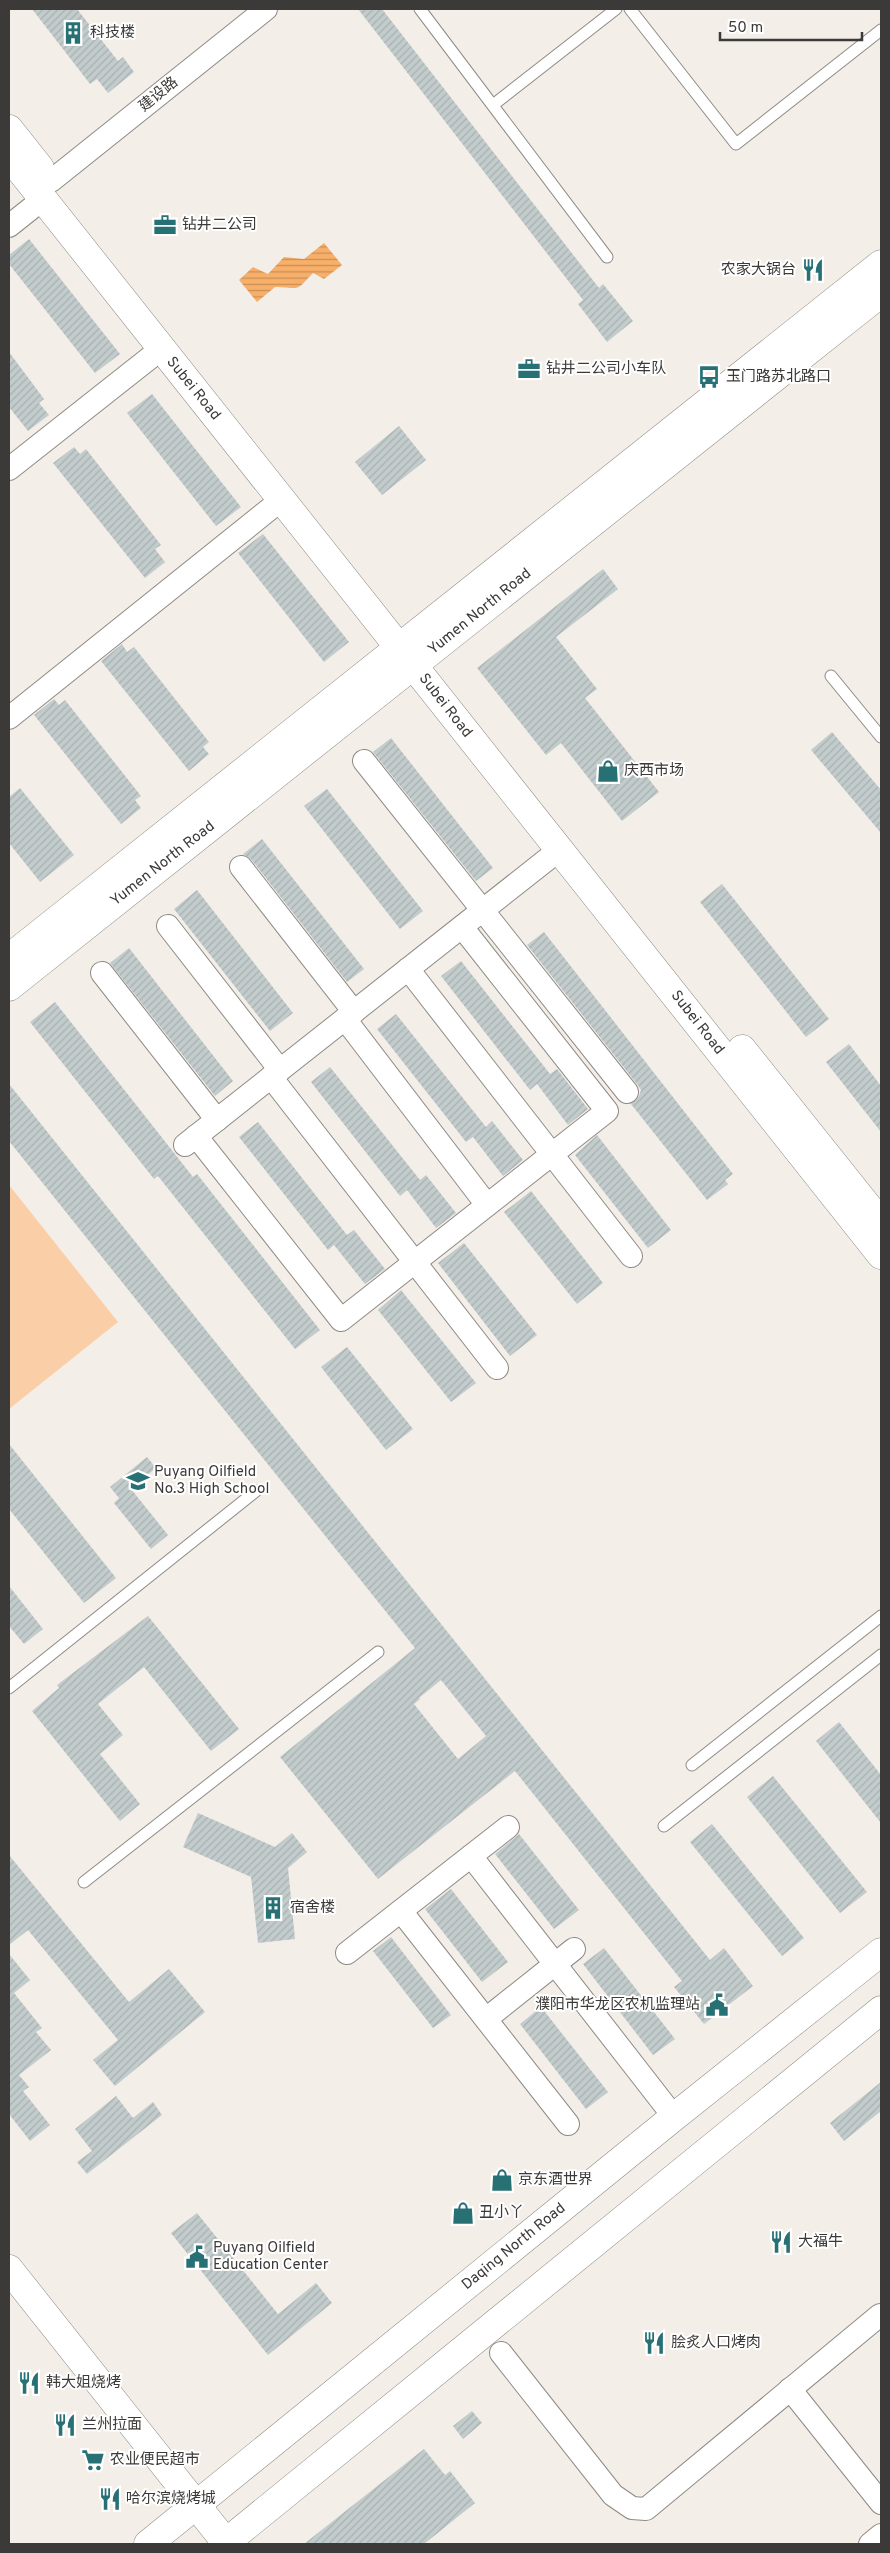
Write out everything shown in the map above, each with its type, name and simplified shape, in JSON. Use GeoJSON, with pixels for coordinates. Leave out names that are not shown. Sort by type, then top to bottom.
{"type":"FeatureCollection","features":[{"type":"Feature","properties":{"kind":"street","name":"建设路"},"geometry":{"type":"LineString","coordinates":[[9,226],[47,190],[266,9]]}},
{"type":"Feature","properties":{"kind":"street","name":"Subei Road"},"geometry":{"type":"LineString","coordinates":[[9,129],[47,190],[161,349],[281,500],[412,651],[559,850],[881,1255]]}},
{"type":"Feature","properties":{"kind":"street","name":"Subei Road"},"geometry":{"type":"LineString","coordinates":[[9,156],[47,190],[412,651],[881,1223]]}},
{"type":"Feature","properties":{"kind":"street","name":"Yumen North Road"},"geometry":{"type":"LineString","coordinates":[[9,987],[881,264]]}},
{"type":"Feature","properties":{"kind":"street","name":"Yumen North Road"},"geometry":{"type":"LineString","coordinates":[[9,958],[881,293]]}},
{"type":"Feature","properties":{"kind":"street"},"geometry":{"type":"LineString","coordinates":[[9,469],[161,349]]}},
{"type":"Feature","properties":{"kind":"street"},"geometry":{"type":"LineString","coordinates":[[9,718],[281,500]]}},
{"type":"Feature","properties":{"kind":"street"},"geometry":{"type":"LineString","coordinates":[[364,761],[627,1092]]}},
{"type":"Feature","properties":{"kind":"street"},"geometry":{"type":"LineString","coordinates":[[462,927],[607,1111],[341,1320],[190,1140],[559,850]]}},
{"type":"Feature","properties":{"kind":"street"},"geometry":{"type":"LineString","coordinates":[[240,868],[487,1205]]}},
{"type":"Feature","properties":{"kind":"street"},"geometry":{"type":"LineString","coordinates":[[168,926],[414,1262],[496,1368]]}},
{"type":"Feature","properties":{"kind":"street"},"geometry":{"type":"LineString","coordinates":[[408,969],[631,1256]]}},
{"type":"Feature","properties":{"kind":"street"},"geometry":{"type":"LineString","coordinates":[[102,973],[217,1120]]}},
{"type":"Feature","properties":{"kind":"street"},"geometry":{"type":"LineString","coordinates":[[347,1953],[508,1827]]}},
{"type":"Feature","properties":{"kind":"street"},"geometry":{"type":"LineString","coordinates":[[471,1856],[674,2116]]}},
{"type":"Feature","properties":{"kind":"street"},"geometry":{"type":"LineString","coordinates":[[401,1911],[568,2124]]}},
{"type":"Feature","properties":{"kind":"street"},"geometry":{"type":"LineString","coordinates":[[486,2019],[574,1949]]}},
{"type":"Feature","properties":{"kind":"street","name":"Daqing North Road"},"geometry":{"type":"LineString","coordinates":[[148,2544],[674,2116],[881,1952]]}},
{"type":"Feature","properties":{"kind":"street"},"geometry":{"type":"LineString","coordinates":[[9,2299],[221,2544],[881,2010]]}},
{"type":"Feature","properties":{"kind":"street"},"geometry":{"type":"LineString","coordinates":[[9,2269],[190,2510]]}},
{"type":"Feature","properties":{"kind":"street"},"geometry":{"type":"LineString","coordinates":[[501,2353],[613,2495],[632,2508],[646,2509],[880,2315]]}},
{"type":"Feature","properties":{"kind":"street"},"geometry":{"type":"LineString","coordinates":[[790,2389],[881,2503]]}},
{"type":"Feature","properties":{"kind":"street"},"geometry":{"type":"LineString","coordinates":[[870,2544],[881,2535]]}},
{"type":"Feature","properties":{"kind":"lane"},"geometry":{"type":"LineString","coordinates":[[420,9],[608,257]]}},
{"type":"Feature","properties":{"kind":"lane"},"geometry":{"type":"LineString","coordinates":[[493,105],[616,9]]}},
{"type":"Feature","properties":{"kind":"lane"},"geometry":{"type":"LineString","coordinates":[[630,9],[736,144],[881,30]]}},
{"type":"Feature","properties":{"kind":"lane"},"geometry":{"type":"LineString","coordinates":[[831,676],[881,737]]}},
{"type":"Feature","properties":{"kind":"lane"},"geometry":{"type":"LineString","coordinates":[[9,1688],[256,1491]]}},
{"type":"Feature","properties":{"kind":"lane"},"geometry":{"type":"LineString","coordinates":[[692,1765],[881,1616]]}},
{"type":"Feature","properties":{"kind":"lane"},"geometry":{"type":"LineString","coordinates":[[84,1882],[378,1652]]}},
{"type":"Feature","properties":{"kind":"lane"},"geometry":{"type":"LineString","coordinates":[[664,1826],[881,1655]]}},
{"type":"Feature","properties":{"kind":"shaded area"},"geometry":{"type":"Polygon","coordinates":[[[324,243],[342,265],[324,279],[313,273],[297,288],[275,287],[257,302],[239,280],[253,267],[268,274],[284,257],[304,259],[324,243]]]}},
{"type":"Feature","properties":{"kind":"shaded area"},"geometry":{"type":"Polygon","coordinates":[[[9,1185],[118,1322],[9,1409],[9,1185]]]}},
{"type":"Feature","properties":{"kind":"building","name":"科技楼"},"geometry":{"type":"Polygon","coordinates":[[[32,9],[77,9],[118,61],[123,57],[134,72],[108,93],[97,79],[90,84],[32,9]]]}},
{"type":"Feature","properties":{"kind":"building"},"geometry":{"type":"Polygon","coordinates":[[[358,9],[382,9],[599,288],[603,284],[633,321],[607,342],[578,304],[583,300],[358,9]]]}},
{"type":"Feature","properties":{"kind":"building"},"geometry":{"type":"Polygon","coordinates":[[[29,239],[120,354],[95,373],[9,264],[9,255],[29,239]]]}},
{"type":"Feature","properties":{"kind":"building"},"geometry":{"type":"Polygon","coordinates":[[[9,352],[44,399],[39,403],[49,415],[28,431],[9,407],[9,352]]]}},
{"type":"Feature","properties":{"kind":"building"},"geometry":{"type":"Polygon","coordinates":[[[152,394],[241,507],[216,526],[127,413],[152,394]]]}},
{"type":"Feature","properties":{"kind":"building"},"geometry":{"type":"Polygon","coordinates":[[[399,426],[426,460],[382,495],[355,462],[399,426]]]}},
{"type":"Feature","properties":{"kind":"building"},"geometry":{"type":"Polygon","coordinates":[[[74,447],[80,454],[86,449],[161,545],[155,549],[165,562],[145,578],[53,463],[74,447]]]}},
{"type":"Feature","properties":{"kind":"building"},"geometry":{"type":"Polygon","coordinates":[[[263,534],[349,642],[324,662],[238,553],[263,534]]]}},
{"type":"Feature","properties":{"kind":"building"},"geometry":{"type":"Polygon","coordinates":[[[603,569],[618,589],[556,637],[597,689],[585,698],[659,792],[622,821],[561,743],[546,755],[477,668],[603,569]]]}},
{"type":"Feature","properties":{"kind":"building"},"geometry":{"type":"Polygon","coordinates":[[[122,644],[127,652],[134,647],[209,742],[203,747],[209,754],[189,771],[101,661],[122,644]]]}},
{"type":"Feature","properties":{"kind":"building"},"geometry":{"type":"Polygon","coordinates":[[[54,699],[59,705],[65,700],[141,796],[135,800],[141,808],[121,824],[34,715],[54,699]]]}},
{"type":"Feature","properties":{"kind":"building"},"geometry":{"type":"Polygon","coordinates":[[[832,732],[881,790],[881,833],[811,750],[832,732]]]}},
{"type":"Feature","properties":{"kind":"building"},"geometry":{"type":"Polygon","coordinates":[[[391,738],[493,868],[476,881],[373,752],[391,738]]]}},
{"type":"Feature","properties":{"kind":"building"},"geometry":{"type":"Polygon","coordinates":[[[20,788],[74,855],[40,882],[9,843],[9,797],[20,788]]]}},
{"type":"Feature","properties":{"kind":"building"},"geometry":{"type":"Polygon","coordinates":[[[327,789],[423,911],[400,929],[304,806],[327,789]]]}},
{"type":"Feature","properties":{"kind":"building"},"geometry":{"type":"Polygon","coordinates":[[[262,839],[364,969],[347,982],[251,859],[243,854],[262,839]]]}},
{"type":"Feature","properties":{"kind":"building"},"geometry":{"type":"Polygon","coordinates":[[[722,884],[829,1019],[806,1037],[700,902],[722,884]]]}},
{"type":"Feature","properties":{"kind":"building"},"geometry":{"type":"Polygon","coordinates":[[[197,890],[293,1013],[270,1031],[174,909],[197,890]]]}},
{"type":"Feature","properties":{"kind":"building"},"geometry":{"type":"Polygon","coordinates":[[[544,932],[733,1174],[725,1180],[728,1184],[707,1200],[631,1104],[639,1096],[641,1090],[637,1084],[527,945],[544,932]]]}},
{"type":"Feature","properties":{"kind":"building"},"geometry":{"type":"Polygon","coordinates":[[[129,948],[233,1081],[215,1096],[110,963],[129,948]]]}},
{"type":"Feature","properties":{"kind":"building"},"geometry":{"type":"Polygon","coordinates":[[[461,961],[550,1074],[557,1069],[588,1109],[568,1125],[537,1084],[530,1090],[441,976],[461,961]]]}},
{"type":"Feature","properties":{"kind":"building"},"geometry":{"type":"Polygon","coordinates":[[[55,1002],[193,1177],[197,1174],[320,1330],[295,1349],[158,1176],[154,1179],[30,1022],[55,1002]]]}},
{"type":"Feature","properties":{"kind":"building"},"geometry":{"type":"Polygon","coordinates":[[[396,1014],[486,1127],[492,1121],[523,1160],[503,1176],[473,1137],[466,1142],[377,1029],[396,1014]]]}},
{"type":"Feature","properties":{"kind":"building"},"geometry":{"type":"Polygon","coordinates":[[[849,1044],[881,1086],[881,1132],[826,1062],[849,1044]]]}},
{"type":"Feature","properties":{"kind":"building"},"geometry":{"type":"Polygon","coordinates":[[[330,1067],[420,1180],[426,1175],[456,1213],[436,1228],[407,1190],[400,1196],[311,1082],[330,1067]]]}},
{"type":"Feature","properties":{"kind":"building"},"geometry":{"type":"Polygon","coordinates":[[[9,1084],[710,1960],[724,1948],[753,1986],[704,2024],[674,1987],[682,1981],[515,1771],[378,1879],[280,1757],[415,1648],[9,1141],[9,1084]],[[441,1680],[414,1704],[458,1759],[486,1736],[441,1680]]]}},
{"type":"Feature","properties":{"kind":"building"},"geometry":{"type":"Polygon","coordinates":[[[258,1122],[347,1235],[354,1230],[385,1269],[365,1284],[334,1245],[328,1250],[239,1137],[258,1122]]]}},
{"type":"Feature","properties":{"kind":"building"},"geometry":{"type":"Polygon","coordinates":[[[597,1135],[671,1230],[648,1248],[575,1155],[597,1135]]]}},
{"type":"Feature","properties":{"kind":"building"},"geometry":{"type":"Polygon","coordinates":[[[531,1191],[603,1283],[577,1304],[504,1212],[531,1191]]]}},
{"type":"Feature","properties":{"kind":"building"},"geometry":{"type":"Polygon","coordinates":[[[464,1243],[537,1335],[510,1356],[438,1263],[464,1243]]]}},
{"type":"Feature","properties":{"kind":"building"},"geometry":{"type":"Polygon","coordinates":[[[401,1290],[476,1383],[451,1402],[378,1310],[401,1290]]]}},
{"type":"Feature","properties":{"kind":"building"},"geometry":{"type":"Polygon","coordinates":[[[347,1347],[413,1429],[386,1450],[321,1367],[347,1347]]]}},
{"type":"Feature","properties":{"kind":"building"},"geometry":{"type":"Polygon","coordinates":[[[9,1444],[116,1578],[84,1603],[9,1509],[9,1444]]]}},
{"type":"Feature","properties":{"kind":"building"},"geometry":{"type":"Polygon","coordinates":[[[147,1457],[156,1468],[131,1489],[168,1535],[151,1549],[114,1503],[119,1498],[110,1487],[147,1457]]]}},
{"type":"Feature","properties":{"kind":"building"},"geometry":{"type":"Polygon","coordinates":[[[9,1586],[43,1629],[24,1644],[9,1626],[9,1586]]]}},
{"type":"Feature","properties":{"kind":"building"},"geometry":{"type":"Polygon","coordinates":[[[148,1616],[239,1729],[211,1751],[144,1667],[98,1704],[123,1735],[100,1754],[140,1804],[120,1821],[32,1711],[59,1688],[57,1685],[148,1616]]]}},
{"type":"Feature","properties":{"kind":"building"},"geometry":{"type":"Polygon","coordinates":[[[839,1722],[881,1775],[881,1823],[816,1741],[839,1722]]]}},
{"type":"Feature","properties":{"kind":"building"},"geometry":{"type":"Polygon","coordinates":[[[773,1776],[867,1892],[840,1913],[747,1797],[773,1776]]]}},
{"type":"Feature","properties":{"kind":"building","name":"宿舍楼"},"geometry":{"type":"Polygon","coordinates":[[[198,1813],[275,1847],[292,1833],[307,1852],[288,1868],[295,1939],[258,1943],[251,1877],[183,1847],[198,1813]]]}},
{"type":"Feature","properties":{"kind":"building"},"geometry":{"type":"Polygon","coordinates":[[[712,1824],[804,1938],[782,1956],[690,1842],[712,1824]]]}},
{"type":"Feature","properties":{"kind":"building"},"geometry":{"type":"Polygon","coordinates":[[[519,1834],[579,1910],[554,1929],[495,1854],[519,1834]]]}},
{"type":"Feature","properties":{"kind":"building"},"geometry":{"type":"Polygon","coordinates":[[[9,1855],[129,2002],[169,1969],[205,2012],[115,2086],[93,2060],[118,2040],[28,1930],[9,1945],[9,1855]]]}},
{"type":"Feature","properties":{"kind":"building"},"geometry":{"type":"Polygon","coordinates":[[[451,1889],[508,1962],[482,1982],[425,1909],[451,1889]]]}},
{"type":"Feature","properties":{"kind":"building"},"geometry":{"type":"Polygon","coordinates":[[[391,1937],[451,2015],[433,2028],[373,1951],[391,1937]]]}},
{"type":"Feature","properties":{"kind":"building"},"geometry":{"type":"Polygon","coordinates":[[[604,1948],[675,2039],[653,2055],[583,1964],[604,1948]]]}},
{"type":"Feature","properties":{"kind":"building"},"geometry":{"type":"Polygon","coordinates":[[[9,1954],[30,1980],[14,1993],[42,2028],[36,2032],[51,2050],[19,2075],[29,2087],[23,2091],[50,2125],[30,2141],[9,2114],[9,1954]]]}},
{"type":"Feature","properties":{"kind":"building"},"geometry":{"type":"Polygon","coordinates":[[[541,2007],[608,2092],[586,2109],[520,2024],[541,2007]]]}},
{"type":"Feature","properties":{"kind":"building"},"geometry":{"type":"Polygon","coordinates":[[[881,2082],[881,2111],[844,2141],[830,2123],[881,2082]]]}},
{"type":"Feature","properties":{"kind":"building"},"geometry":{"type":"Polygon","coordinates":[[[116,2096],[133,2118],[153,2102],[162,2115],[87,2174],[77,2162],[92,2151],[75,2129],[116,2096]]]}},
{"type":"Feature","properties":{"kind":"building"},"geometry":{"type":"Polygon","coordinates":[[[197,2213],[278,2314],[316,2283],[332,2303],[268,2355],[171,2233],[197,2213]]]}},
{"type":"Feature","properties":{"kind":"building"},"geometry":{"type":"Polygon","coordinates":[[[472,2411],[482,2423],[463,2439],[453,2426],[472,2411]]]}},
{"type":"Feature","properties":{"kind":"building"},"geometry":{"type":"Polygon","coordinates":[[[424,2449],[445,2475],[450,2471],[475,2503],[424,2544],[304,2544],[424,2449]]]}},
{"type":"Feature","properties":{"kind":"place","name":"科技楼"},"geometry":{"type":"Point","coordinates":[73,33]}},
{"type":"Feature","properties":{"kind":"place","name":"钻井二公司"},"geometry":{"type":"Point","coordinates":[165,225]}},
{"type":"Feature","properties":{"kind":"place","name":"农家大锅台"},"geometry":{"type":"Point","coordinates":[813,270]}},
{"type":"Feature","properties":{"kind":"place","name":"钻井二公司小车队"},"geometry":{"type":"Point","coordinates":[529,369]}},
{"type":"Feature","properties":{"kind":"place","name":"玉门路苏北路口"},"geometry":{"type":"Point","coordinates":[709,377]}},
{"type":"Feature","properties":{"kind":"place","name":"庆西市场"},"geometry":{"type":"Point","coordinates":[608,771]}},
{"type":"Feature","properties":{"kind":"place","name":"Puyang Oilfield No.3 High School"},"geometry":{"type":"Point","coordinates":[138,1481]}},
{"type":"Feature","properties":{"kind":"place","name":"宿舍楼"},"geometry":{"type":"Point","coordinates":[273,1908]}},
{"type":"Feature","properties":{"kind":"place","name":"濮阳市华龙区农机监理站"},"geometry":{"type":"Point","coordinates":[717,2005]}},
{"type":"Feature","properties":{"kind":"place","name":"京东酒世界"},"geometry":{"type":"Point","coordinates":[502,2180]}},
{"type":"Feature","properties":{"kind":"place","name":"丑小丫"},"geometry":{"type":"Point","coordinates":[463,2213]}},
{"type":"Feature","properties":{"kind":"place","name":"大福牛"},"geometry":{"type":"Point","coordinates":[781,2242]}},
{"type":"Feature","properties":{"kind":"place","name":"Puyang Oilfield Education Center"},"geometry":{"type":"Point","coordinates":[197,2257]}},
{"type":"Feature","properties":{"kind":"place","name":"脍炙人口烤肉"},"geometry":{"type":"Point","coordinates":[654,2343]}},
{"type":"Feature","properties":{"kind":"place","name":"韩大姐烧烤"},"geometry":{"type":"Point","coordinates":[29,2383]}},
{"type":"Feature","properties":{"kind":"place","name":"兰州拉面"},"geometry":{"type":"Point","coordinates":[65,2425]}},
{"type":"Feature","properties":{"kind":"place","name":"农业便民超市"},"geometry":{"type":"Point","coordinates":[93,2460]}},
{"type":"Feature","properties":{"kind":"place","name":"哈尔滨烧烤城"},"geometry":{"type":"Point","coordinates":[110,2499]}}]}
